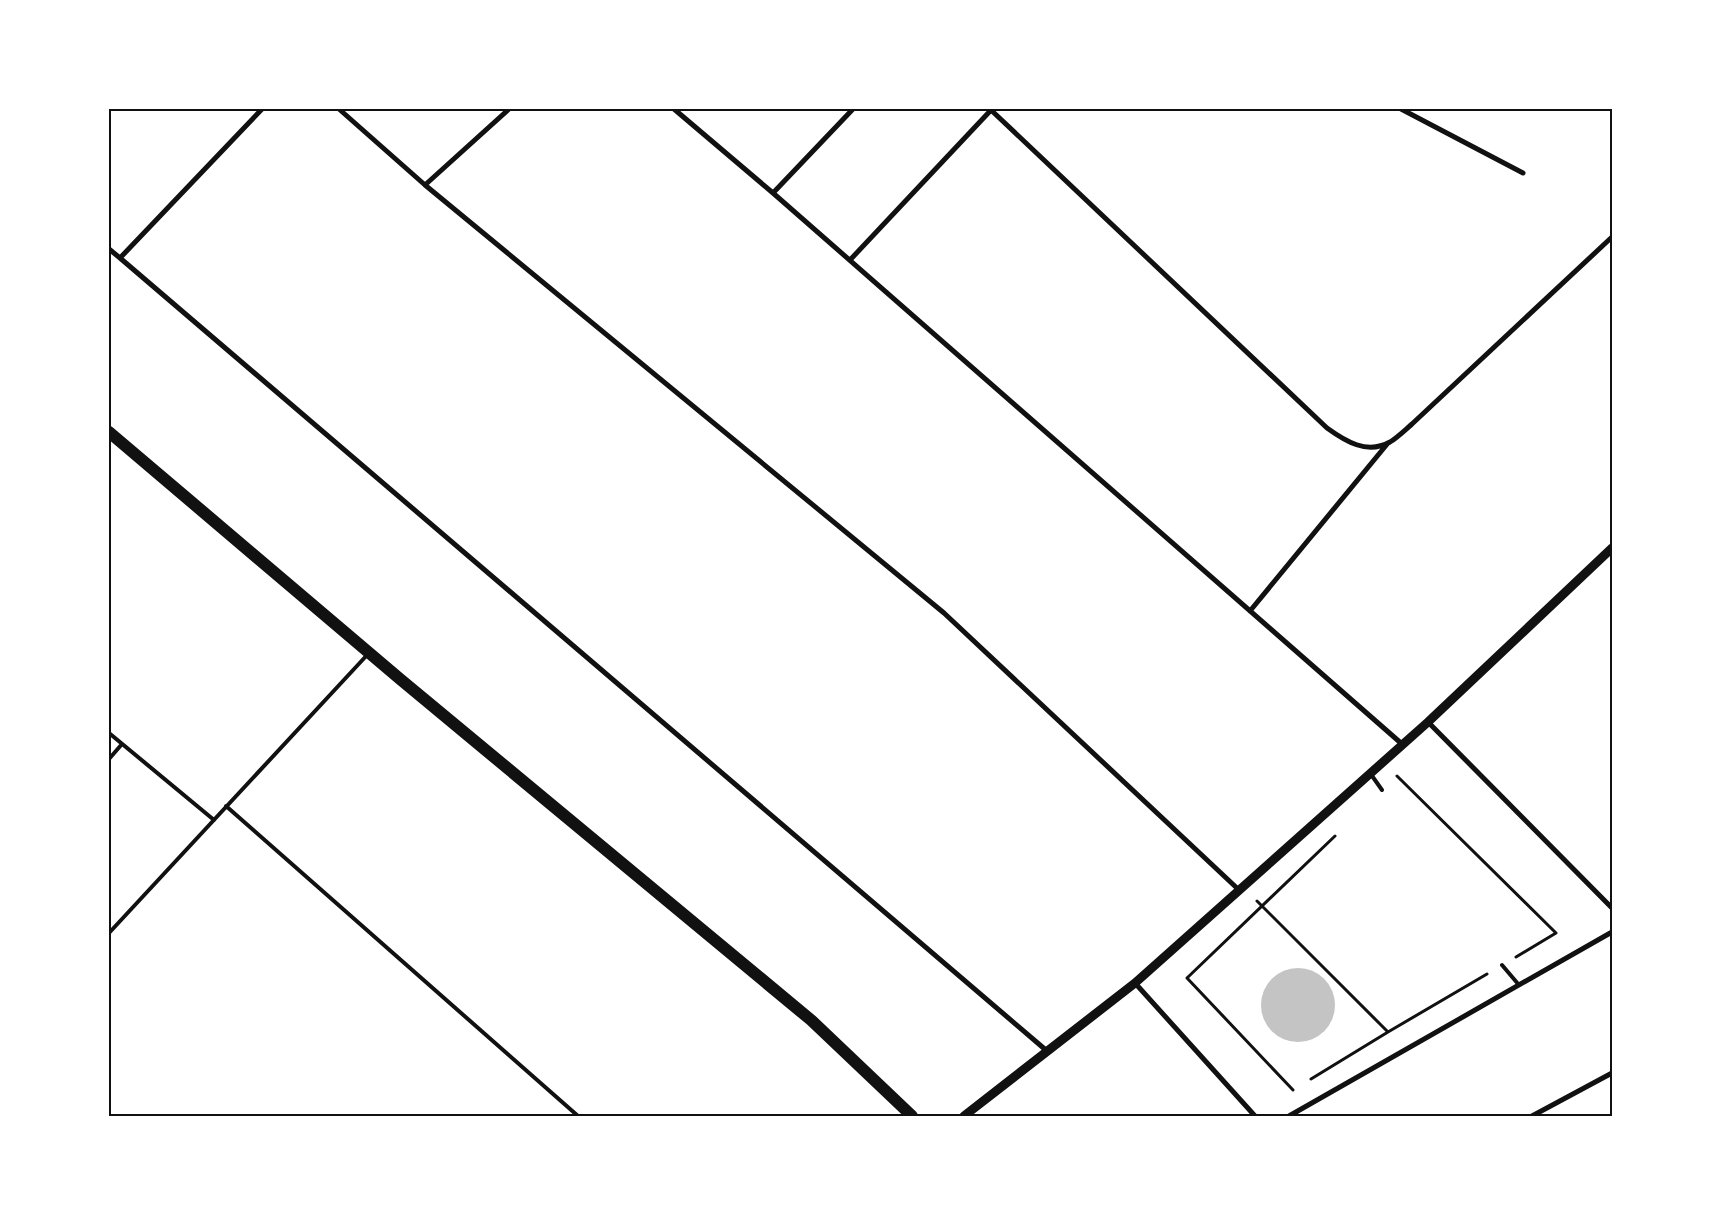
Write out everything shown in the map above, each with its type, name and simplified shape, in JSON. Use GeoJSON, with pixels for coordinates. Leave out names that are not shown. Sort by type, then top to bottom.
{"type":"FeatureCollection","features":[{"type":"Feature","properties":{"kind":"main road"},"geometry":{"type":"LineString","coordinates":[[109,432],[369,653],[811,1020],[912,1116]]}},
{"type":"Feature","properties":{"kind":"street"},"geometry":{"type":"LineString","coordinates":[[120,258],[262,109]]}},
{"type":"Feature","properties":{"kind":"street"},"geometry":{"type":"LineString","coordinates":[[338,109],[425,185],[944,613],[1240,890]]}},
{"type":"Feature","properties":{"kind":"street"},"geometry":{"type":"LineString","coordinates":[[425,185],[509,109]]}},
{"type":"Feature","properties":{"kind":"street"},"geometry":{"type":"LineString","coordinates":[[674,109],[774,193],[1402,744]]}},
{"type":"Feature","properties":{"kind":"street"},"geometry":{"type":"LineString","coordinates":[[774,193],[853,109]]}},
{"type":"Feature","properties":{"kind":"street"},"geometry":{"type":"LineString","coordinates":[[1401,109],[1523,173]]}},
{"type":"Feature","properties":{"kind":"street"},"geometry":{"type":"LineString","coordinates":[[850,260],[992,110],[1327,428],[1349,442],[1362,447],[1376,447],[1389,442]]}},
{"type":"Feature","properties":{"kind":"street"},"geometry":{"type":"LineString","coordinates":[[1250,611],[1389,442],[1412,424],[1612,237]]}},
{"type":"Feature","properties":{"kind":"street"},"geometry":{"type":"LineString","coordinates":[[109,248],[1047,1051]]}},
{"type":"Feature","properties":{"kind":"street"},"geometry":{"type":"LineString","coordinates":[[964,1116],[1135,983],[1428,722],[1612,548]]}},
{"type":"Feature","properties":{"kind":"street"},"geometry":{"type":"LineString","coordinates":[[1428,722],[1612,908]]}},
{"type":"Feature","properties":{"kind":"street"},"geometry":{"type":"LineString","coordinates":[[1288,1116],[1612,932]]}},
{"type":"Feature","properties":{"kind":"street"},"geometry":{"type":"LineString","coordinates":[[1135,983],[1255,1116]]}},
{"type":"Feature","properties":{"kind":"street"},"geometry":{"type":"LineString","coordinates":[[1532,1116],[1612,1073]]}},
{"type":"Feature","properties":{"kind":"lane"},"geometry":{"type":"LineString","coordinates":[[109,933],[369,653]]}},
{"type":"Feature","properties":{"kind":"lane"},"geometry":{"type":"LineString","coordinates":[[109,733],[214,820]]}},
{"type":"Feature","properties":{"kind":"lane"},"geometry":{"type":"LineString","coordinates":[[109,759],[122,744]]}},
{"type":"Feature","properties":{"kind":"lane"},"geometry":{"type":"LineString","coordinates":[[1370,773],[1382,790]]}},
{"type":"Feature","properties":{"kind":"lane"},"geometry":{"type":"LineString","coordinates":[[226,806],[578,1116]]}},
{"type":"Feature","properties":{"kind":"lane"},"geometry":{"type":"LineString","coordinates":[[1502,965],[1519,985]]}},
{"type":"Feature","properties":{"kind":"path"},"geometry":{"type":"LineString","coordinates":[[1308,1081],[1556,933],[1398,775],[1382,790]]}},
{"type":"Feature","properties":{"kind":"path"},"geometry":{"type":"LineString","coordinates":[[1300,1086],[1292,1091],[1186,978],[1340,831]]}},
{"type":"Feature","properties":{"kind":"path"},"geometry":{"type":"LineString","coordinates":[[1240,890],[1262,905],[1388,1032]]}},
{"type":"Feature","properties":{"kind":"building"},"geometry":{"type":"Polygon","coordinates":[[[1298,968],[1319,974],[1329,984],[1335,1005],[1329,1026],[1319,1036],[1298,1042],[1277,1036],[1267,1026],[1261,1005],[1267,984],[1277,974],[1298,968]]]}}]}
